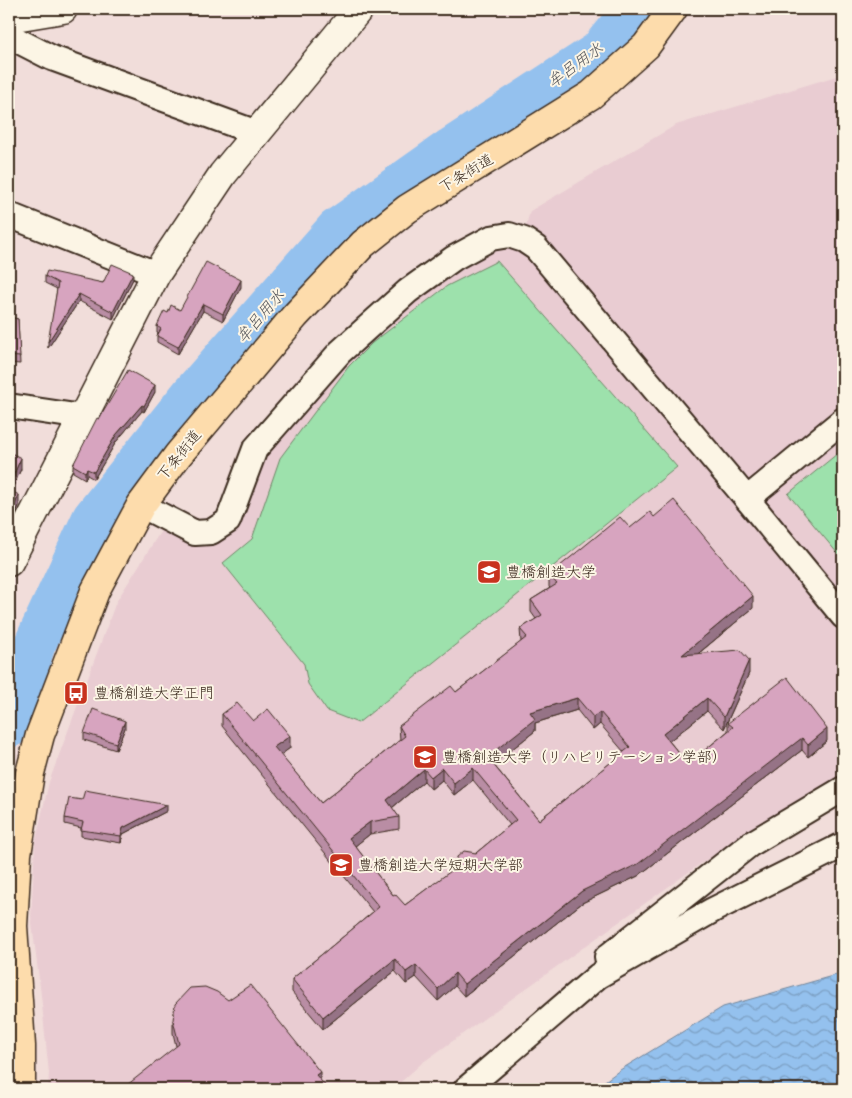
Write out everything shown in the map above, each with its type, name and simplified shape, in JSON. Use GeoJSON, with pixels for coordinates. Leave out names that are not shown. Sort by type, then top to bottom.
{"type":"FeatureCollection","features":[{"type":"Feature","properties":{"kind":"main road","name":"下条街道"},"geometry":{"type":"LineString","coordinates":[[21,1089],[21,1046],[13,926],[17,854],[30,773],[40,735],[95,591],[112,556],[141,505],[178,455],[289,324],[363,244],[407,209],[592,95],[646,46],[673,9]]}},
{"type":"Feature","properties":{"kind":"street"},"geometry":{"type":"LineString","coordinates":[[9,18],[63,9]]}},
{"type":"Feature","properties":{"kind":"street"},"geometry":{"type":"LineString","coordinates":[[9,562],[156,274],[223,174],[359,9]]}},
{"type":"Feature","properties":{"kind":"street"},"geometry":{"type":"LineString","coordinates":[[9,36],[52,58],[257,133]]}},
{"type":"Feature","properties":{"kind":"street"},"geometry":{"type":"LineString","coordinates":[[9,215],[156,274]]}},
{"type":"Feature","properties":{"kind":"street"},"geometry":{"type":"LineString","coordinates":[[141,505],[195,533],[211,532],[228,521],[255,449],[340,352],[408,291],[454,258],[491,238],[509,235],[524,240],[536,248],[747,498],[843,616]]}},
{"type":"Feature","properties":{"kind":"street"},"geometry":{"type":"LineString","coordinates":[[9,406],[82,417]]}},
{"type":"Feature","properties":{"kind":"street"},"geometry":{"type":"LineString","coordinates":[[747,498],[843,420]]}},
{"type":"Feature","properties":{"kind":"street"},"geometry":{"type":"LineString","coordinates":[[598,976],[604,959],[749,844],[843,789]]}},
{"type":"Feature","properties":{"kind":"street"},"geometry":{"type":"LineString","coordinates":[[466,1089],[598,976],[713,910],[843,845]]}},
{"type":"Feature","properties":{"kind":"shaded area","name":"豊橋創造大学"},"geometry":{"type":"Polygon","coordinates":[[[843,74],[843,776],[700,864],[422,1063],[393,1089],[48,1089],[49,1073],[31,916],[35,844],[49,782],[116,602],[164,526],[208,542],[264,450],[327,378],[377,332],[442,279],[481,257],[514,243],[525,230],[530,211],[676,125],[843,74]]]}},
{"type":"Feature","properties":{"kind":"green space"},"geometry":{"type":"Polygon","coordinates":[[[497,261],[677,467],[358,723],[327,711],[308,684],[304,664],[223,563],[252,539],[280,458],[349,366],[372,343],[447,286],[497,261]]]}},
{"type":"Feature","properties":{"kind":"green space"},"geometry":{"type":"Polygon","coordinates":[[[843,449],[843,560],[788,494],[843,449]]]}},
{"type":"Feature","properties":{"kind":"water"},"geometry":{"type":"Polygon","coordinates":[[[843,973],[843,1089],[594,1089],[620,1070],[723,1007],[843,973]]]}},
{"type":"Feature","properties":{"kind":"building"},"geometry":{"type":"Polygon","coordinates":[[[206,262],[241,280],[223,314],[203,304],[178,347],[157,336],[161,329],[157,326],[164,311],[168,313],[171,305],[180,310],[206,262]]]}},
{"type":"Feature","properties":{"kind":"building"},"geometry":{"type":"Polygon","coordinates":[[[112,264],[133,273],[113,312],[79,294],[48,342],[58,283],[45,276],[47,271],[103,283],[112,264]]]}},
{"type":"Feature","properties":{"kind":"building"},"geometry":{"type":"Polygon","coordinates":[[[9,317],[18,319],[20,357],[9,356],[9,317]]]}},
{"type":"Feature","properties":{"kind":"building"},"geometry":{"type":"Polygon","coordinates":[[[128,370],[155,385],[144,406],[142,405],[116,435],[94,472],[87,469],[85,472],[73,465],[97,418],[99,419],[128,370]]]}},
{"type":"Feature","properties":{"kind":"building"},"geometry":{"type":"Polygon","coordinates":[[[9,452],[21,458],[9,485],[9,452]]]}},
{"type":"Feature","properties":{"kind":"building"},"geometry":{"type":"Polygon","coordinates":[[[9,490],[19,495],[10,515],[9,514],[9,490]]]}},
{"type":"Feature","properties":{"kind":"building"},"geometry":{"type":"Polygon","coordinates":[[[674,500],[753,596],[682,655],[740,650],[749,660],[724,717],[707,698],[663,734],[688,764],[733,727],[728,723],[787,677],[827,729],[808,745],[802,738],[638,864],[582,891],[464,984],[455,973],[438,989],[416,965],[406,972],[395,959],[323,1017],[292,979],[379,907],[222,714],[237,703],[253,721],[268,709],[290,736],[274,747],[321,803],[405,736],[399,726],[451,686],[456,692],[527,637],[520,629],[542,615],[531,600],[557,584],[549,575],[620,517],[630,528],[650,512],[654,517],[674,500]],[[577,698],[530,712],[535,719],[487,757],[539,820],[630,747],[600,712],[593,717],[577,698]],[[442,768],[431,777],[424,769],[387,800],[399,817],[370,822],[349,838],[393,895],[395,894],[405,905],[459,865],[457,857],[464,851],[476,853],[516,820],[473,768],[454,783],[442,768]]]}},
{"type":"Feature","properties":{"kind":"building"},"geometry":{"type":"Polygon","coordinates":[[[93,709],[125,721],[116,743],[84,733],[93,709]]]}},
{"type":"Feature","properties":{"kind":"building"},"geometry":{"type":"Polygon","coordinates":[[[85,790],[167,805],[123,828],[121,836],[81,830],[83,822],[65,818],[69,798],[82,800],[85,790]]]}},
{"type":"Feature","properties":{"kind":"building"},"geometry":{"type":"Polygon","coordinates":[[[250,985],[320,1072],[316,1075],[328,1089],[122,1089],[179,1044],[173,1020],[175,1004],[190,988],[205,987],[217,992],[228,1000],[250,985]]]}},
{"type":"Feature","properties":{"kind":"waterway","name":"牟呂用水"},"geometry":{"type":"LineString","coordinates":[[9,727],[34,646],[93,518],[192,394],[336,230],[452,148],[599,52],[634,9]]}},
{"type":"Feature","properties":{"kind":"place","name":"豊橋創造大学"},"geometry":{"type":"Point","coordinates":[489,572]}},
{"type":"Feature","properties":{"kind":"place","name":"豊橋創造大学正門"},"geometry":{"type":"Point","coordinates":[76,693]}},
{"type":"Feature","properties":{"kind":"place","name":"豊橋創造大学（リハビリテーション学部）"},"geometry":{"type":"Point","coordinates":[425,757]}},
{"type":"Feature","properties":{"kind":"place","name":"豊橋創造大学短期大学部"},"geometry":{"type":"Point","coordinates":[341,865]}}]}
